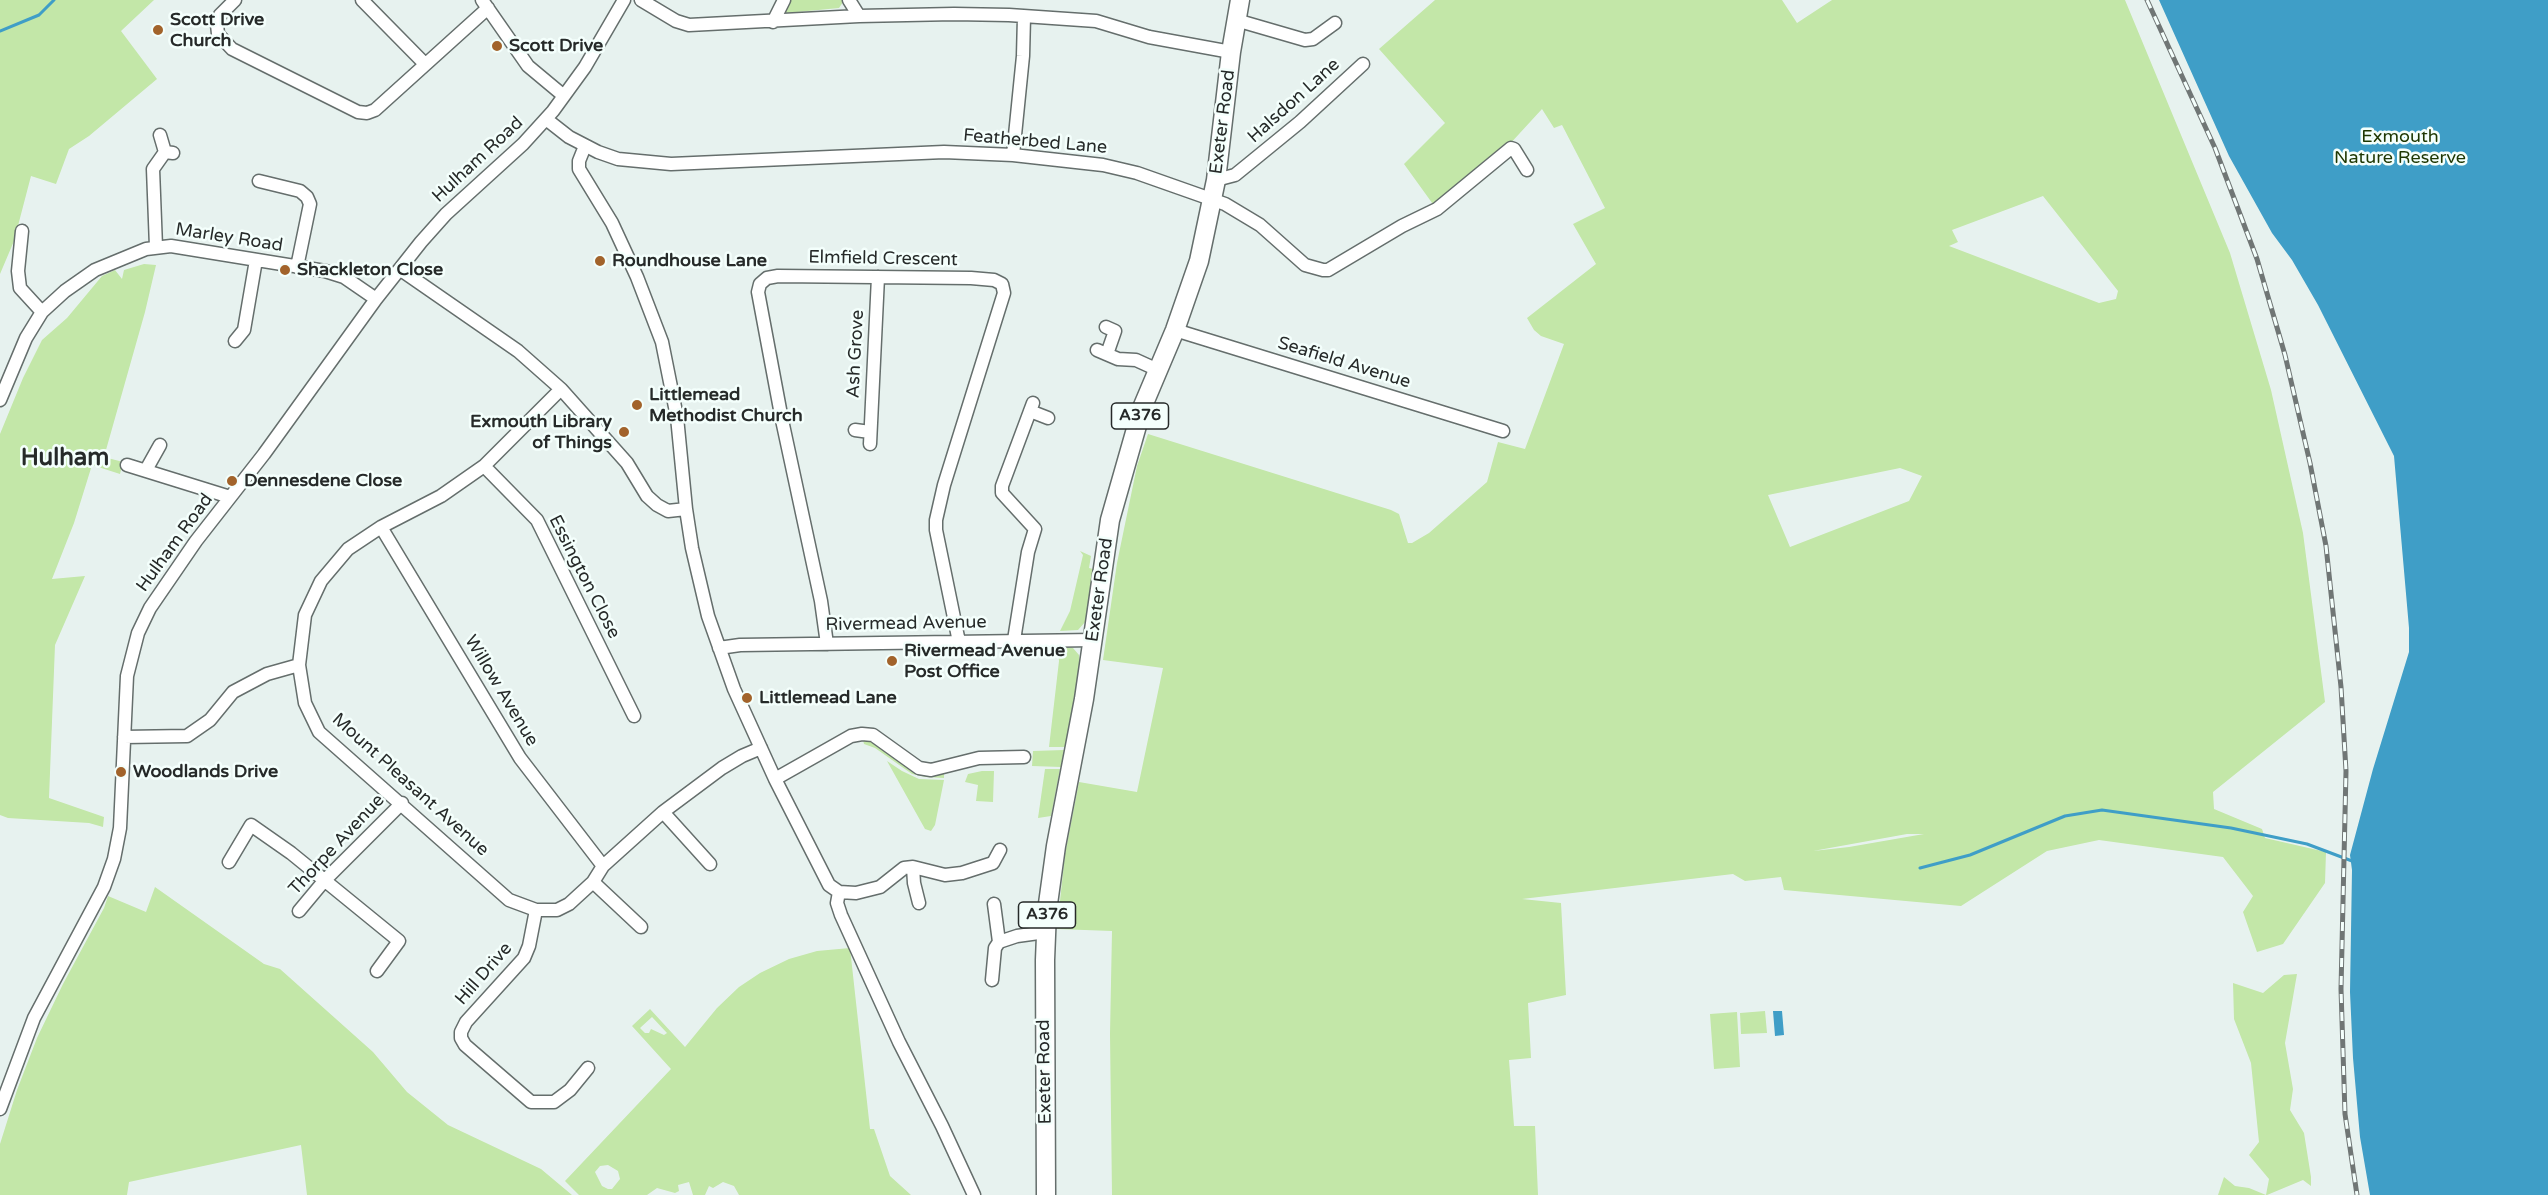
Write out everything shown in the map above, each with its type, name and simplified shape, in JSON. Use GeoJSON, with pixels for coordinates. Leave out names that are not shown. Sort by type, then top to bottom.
{"type":"FeatureCollection","features":[{"type":"Feature","properties":{"kind":"highway","name":"Exeter Road"},"geometry":{"type":"LineString","coordinates":[[1046,1195],[1044,1012],[1046,932],[1056,846],[1094,640],[1110,520],[1142,408],[1175,330],[1199,261],[1216,180],[1231,52],[1240,0]]}},
{"type":"Feature","properties":{"kind":"street"},"geometry":{"type":"LineString","coordinates":[[235,0],[220,15],[217,24],[218,34],[224,42],[232,49],[358,112],[367,113],[375,110],[485,4],[528,66],[564,96]]}},
{"type":"Feature","properties":{"kind":"street"},"geometry":{"type":"LineString","coordinates":[[362,0],[424,63]]}},
{"type":"Feature","properties":{"kind":"street","name":"Hulham Road"},"geometry":{"type":"LineString","coordinates":[[0,1109],[43,999],[100,897],[109,875],[120,828],[127,676],[138,633],[150,608],[196,541],[376,299],[446,214],[510,157],[546,119],[585,67],[624,0]]}},
{"type":"Feature","properties":{"kind":"street"},"geometry":{"type":"LineString","coordinates":[[641,0],[676,21],[689,25],[859,16],[954,14],[1024,17],[1096,21],[1149,37],[1231,52]]}},
{"type":"Feature","properties":{"kind":"street"},"geometry":{"type":"LineString","coordinates":[[773,22],[784,0]]}},
{"type":"Feature","properties":{"kind":"street"},"geometry":{"type":"LineString","coordinates":[[849,0],[859,16]]}},
{"type":"Feature","properties":{"kind":"street"},"geometry":{"type":"LineString","coordinates":[[1013,155],[1023,56],[1024,17]]}},
{"type":"Feature","properties":{"kind":"street"},"geometry":{"type":"LineString","coordinates":[[1236,20],[1305,40],[1313,39],[1335,23]]}},
{"type":"Feature","properties":{"kind":"street","name":"Halsdon Lane"},"geometry":{"type":"LineString","coordinates":[[1216,180],[1234,175],[1251,162],[1300,122],[1363,64]]}},
{"type":"Feature","properties":{"kind":"street","name":"Featherbed Lane"},"geometry":{"type":"LineString","coordinates":[[546,119],[585,146],[618,159],[671,164],[944,152],[1013,155],[1103,165],[1137,173],[1225,204],[1260,225],[1305,265],[1323,270],[1328,270],[1402,226],[1437,209],[1511,148],[1514,149],[1527,170]]}},
{"type":"Feature","properties":{"kind":"street"},"geometry":{"type":"LineString","coordinates":[[156,247],[153,170],[169,152],[160,135]]}},
{"type":"Feature","properties":{"kind":"street"},"geometry":{"type":"LineString","coordinates":[[585,146],[579,161],[579,169],[612,223],[637,277],[662,342],[676,414],[686,509],[699,582],[719,648],[734,689],[775,779],[824,877],[829,885],[839,892],[856,893],[880,887],[904,868],[914,867],[945,875],[962,873],[993,863],[1000,850]]}},
{"type":"Feature","properties":{"kind":"street"},"geometry":{"type":"LineString","coordinates":[[259,181],[300,191],[307,197],[310,204],[297,267]]}},
{"type":"Feature","properties":{"kind":"street"},"geometry":{"type":"LineString","coordinates":[[22,231],[18,280],[20,288],[42,312]]}},
{"type":"Feature","properties":{"kind":"street","name":"Marley Road"},"geometry":{"type":"LineString","coordinates":[[0,400],[26,338],[42,312],[70,286],[95,270],[118,258],[156,247],[171,246],[325,271],[344,277],[376,299]]}},
{"type":"Feature","properties":{"kind":"street"},"geometry":{"type":"LineString","coordinates":[[235,341],[244,330],[256,260]]}},
{"type":"Feature","properties":{"kind":"street"},"geometry":{"type":"LineString","coordinates":[[401,270],[518,351],[561,389],[627,463],[647,496],[668,511],[686,509]]}},
{"type":"Feature","properties":{"kind":"street","name":"Elmfield Crescent"},"geometry":{"type":"LineString","coordinates":[[827,644],[821,602],[782,420],[758,292],[760,284],[767,278],[778,276],[994,280],[1002,284],[1004,294],[944,484],[936,520],[958,642]]}},
{"type":"Feature","properties":{"kind":"street","name":"Ash Grove"},"geometry":{"type":"LineString","coordinates":[[855,430],[870,438],[878,277]]}},
{"type":"Feature","properties":{"kind":"street"},"geometry":{"type":"LineString","coordinates":[[1106,327],[1115,331],[1102,352],[1118,359],[1136,360],[1158,370]]}},
{"type":"Feature","properties":{"kind":"street","name":"Seafield Avenue"},"geometry":{"type":"LineString","coordinates":[[1175,330],[1503,431]]}},
{"type":"Feature","properties":{"kind":"street","name":"Mount Pleasant Avenue"},"geometry":{"type":"LineString","coordinates":[[561,389],[484,466],[441,496],[381,527],[348,549],[321,581],[305,615],[299,665],[305,704],[319,732],[509,900],[536,910],[557,910],[569,904],[593,882],[603,866],[663,812],[722,768],[761,748]]}},
{"type":"Feature","properties":{"kind":"street"},"geometry":{"type":"LineString","coordinates":[[1014,640],[1035,529],[1002,494],[1002,486],[1032,407],[1048,418]]}},
{"type":"Feature","properties":{"kind":"street"},"geometry":{"type":"LineString","coordinates":[[146,470],[160,445]]}},
{"type":"Feature","properties":{"kind":"street"},"geometry":{"type":"LineString","coordinates":[[127,465],[230,497]]}},
{"type":"Feature","properties":{"kind":"street","name":"Essington Close"},"geometry":{"type":"LineString","coordinates":[[484,466],[537,520],[634,716]]}},
{"type":"Feature","properties":{"kind":"street","name":"Willow Avenue"},"geometry":{"type":"LineString","coordinates":[[381,527],[520,758],[603,866]]}},
{"type":"Feature","properties":{"kind":"street","name":"Rivermead Avenue"},"geometry":{"type":"LineString","coordinates":[[719,648],[740,645],[1094,640]]}},
{"type":"Feature","properties":{"kind":"street"},"geometry":{"type":"LineString","coordinates":[[124,737],[187,736],[210,720],[233,692],[267,674],[299,665]]}},
{"type":"Feature","properties":{"kind":"street"},"geometry":{"type":"LineString","coordinates":[[775,779],[851,736],[862,734],[873,735],[919,768],[932,770],[980,758],[1024,757]]}},
{"type":"Feature","properties":{"kind":"street","name":"Thorpe Avenue"},"geometry":{"type":"LineString","coordinates":[[299,912],[324,881],[402,803]]}},
{"type":"Feature","properties":{"kind":"street"},"geometry":{"type":"LineString","coordinates":[[663,812],[710,864]]}},
{"type":"Feature","properties":{"kind":"street"},"geometry":{"type":"LineString","coordinates":[[229,862],[251,825],[291,853],[399,941],[377,971]]}},
{"type":"Feature","properties":{"kind":"street"},"geometry":{"type":"LineString","coordinates":[[914,867],[914,883],[919,903]]}},
{"type":"Feature","properties":{"kind":"street"},"geometry":{"type":"LineString","coordinates":[[593,882],[641,927]]}},
{"type":"Feature","properties":{"kind":"street"},"geometry":{"type":"LineString","coordinates":[[839,892],[837,903],[841,915],[899,1042],[974,1195]]}},
{"type":"Feature","properties":{"kind":"street"},"geometry":{"type":"LineString","coordinates":[[994,904],[999,942]]}},
{"type":"Feature","properties":{"kind":"street","name":"Hill Drive"},"geometry":{"type":"LineString","coordinates":[[536,910],[529,946],[524,958],[466,1022],[461,1038],[465,1045],[531,1102],[554,1102],[570,1090],[588,1068]]}},
{"type":"Feature","properties":{"kind":"street"},"geometry":{"type":"LineString","coordinates":[[992,980],[995,948],[999,942],[1017,936],[1046,932]]}},
{"type":"Feature","properties":{"kind":"green space"},"geometry":{"type":"Polygon","coordinates":[[[0,0],[154,0],[121,31],[157,79],[89,136],[69,149],[56,184],[31,176],[14,241],[0,274],[0,0]]]}},
{"type":"Feature","properties":{"kind":"green space"},"geometry":{"type":"Polygon","coordinates":[[[791,0],[842,0],[843,2],[839,8],[787,13],[785,11],[791,0]]]}},
{"type":"Feature","properties":{"kind":"green space"},"geometry":{"type":"Polygon","coordinates":[[[1435,0],[1782,0],[1797,23],[1832,0],[2125,0],[2230,253],[2271,390],[2303,533],[2325,702],[2213,792],[2214,809],[2262,829],[2265,838],[2326,852],[2325,883],[2283,944],[2257,952],[2243,912],[2253,896],[2223,857],[2099,840],[2047,851],[1961,906],[1784,890],[1781,877],[1745,881],[1733,874],[1522,899],[1561,903],[1566,995],[1528,1003],[1531,1058],[1509,1060],[1514,1126],[1535,1126],[1538,1195],[1112,1195],[1110,1034],[1112,931],[1057,929],[1065,854],[1079,782],[1137,792],[1163,668],[1103,660],[1117,563],[1137,466],[1148,434],[1391,510],[1399,514],[1408,543],[1412,543],[1429,533],[1487,482],[1498,442],[1525,449],[1564,344],[1541,336],[1534,330],[1527,318],[1596,264],[1573,224],[1605,208],[1562,125],[1554,128],[1542,109],[1508,146],[1435,207],[1404,164],[1445,123],[1379,49],[1435,0]],[[2043,196],[1952,230],[1958,242],[1949,246],[2099,303],[2116,299],[2118,291],[2043,196]],[[1900,468],[1768,495],[1790,547],[1909,501],[1922,476],[1900,468]],[[1907,834],[1813,851],[1849,847],[1924,834],[1907,834]]]}},
{"type":"Feature","properties":{"kind":"green space"},"geometry":{"type":"Polygon","coordinates":[[[144,264],[156,265],[104,457],[123,462],[120,474],[92,465],[74,523],[52,579],[85,576],[55,645],[49,798],[104,817],[103,827],[89,823],[8,818],[0,815],[0,434],[23,378],[42,340],[67,318],[102,276],[115,270],[122,279],[124,270],[144,264]]]}},
{"type":"Feature","properties":{"kind":"green space"},"geometry":{"type":"Polygon","coordinates":[[[1080,551],[1091,556],[1089,568],[1093,569],[1086,621],[1078,630],[1060,631],[1070,611],[1083,555],[1080,551]]]}},
{"type":"Feature","properties":{"kind":"green space"},"geometry":{"type":"Polygon","coordinates":[[[1047,646],[1073,648],[1079,655],[1080,665],[1065,747],[1049,747],[1059,661],[1058,652],[1047,646]]]}},
{"type":"Feature","properties":{"kind":"green space"},"geometry":{"type":"Polygon","coordinates":[[[866,739],[929,773],[944,773],[944,778],[912,774],[875,748],[864,744],[863,740],[866,739]]]}},
{"type":"Feature","properties":{"kind":"green space"},"geometry":{"type":"Polygon","coordinates":[[[1064,750],[1061,767],[1032,766],[1033,751],[1064,750]]]}},
{"type":"Feature","properties":{"kind":"green space"},"geometry":{"type":"Polygon","coordinates":[[[887,761],[919,779],[944,780],[935,825],[931,831],[925,829],[887,761]]]}},
{"type":"Feature","properties":{"kind":"green space"},"geometry":{"type":"Polygon","coordinates":[[[1045,769],[1060,769],[1051,816],[1038,818],[1045,769]]]}},
{"type":"Feature","properties":{"kind":"green space"},"geometry":{"type":"Polygon","coordinates":[[[994,771],[993,802],[976,801],[978,785],[965,782],[968,774],[994,771]]]}},
{"type":"Feature","properties":{"kind":"green space"},"geometry":{"type":"Polygon","coordinates":[[[155,887],[264,964],[280,969],[373,1052],[407,1092],[448,1125],[541,1169],[572,1195],[307,1195],[301,1145],[129,1182],[127,1195],[0,1195],[0,1144],[37,1038],[63,984],[104,908],[108,896],[146,912],[155,887]]]}},
{"type":"Feature","properties":{"kind":"green space"},"geometry":{"type":"Polygon","coordinates":[[[850,948],[870,1129],[874,1129],[890,1176],[911,1195],[739,1195],[734,1186],[723,1182],[713,1188],[709,1186],[705,1195],[693,1195],[689,1182],[678,1185],[679,1191],[675,1193],[657,1188],[647,1195],[579,1195],[565,1181],[671,1069],[632,1026],[650,1009],[685,1047],[717,1008],[739,987],[760,973],[789,959],[817,951],[850,948]],[[652,1017],[640,1028],[645,1033],[649,1033],[651,1029],[664,1035],[667,1033],[652,1017]],[[608,1165],[600,1166],[595,1172],[602,1186],[612,1189],[620,1179],[618,1171],[608,1165]]]}},
{"type":"Feature","properties":{"kind":"green space"},"geometry":{"type":"Polygon","coordinates":[[[2297,974],[2285,1043],[2293,1089],[2290,1110],[2304,1133],[2311,1186],[2303,1180],[2266,1195],[2269,1179],[2249,1155],[2259,1142],[2251,1063],[2234,1019],[2233,983],[2263,993],[2284,975],[2297,974]]]}},
{"type":"Feature","properties":{"kind":"green space"},"geometry":{"type":"Polygon","coordinates":[[[1765,1011],[1767,1033],[1741,1034],[1740,1013],[1765,1011]]]}},
{"type":"Feature","properties":{"kind":"green space"},"geometry":{"type":"Polygon","coordinates":[[[1737,1012],[1740,1067],[1714,1069],[1710,1014],[1737,1012]]]}},
{"type":"Feature","properties":{"kind":"green space"},"geometry":{"type":"Polygon","coordinates":[[[2224,1177],[2235,1186],[2249,1188],[2266,1195],[2218,1195],[2224,1177]]]}},
{"type":"Feature","properties":{"kind":"water","name":"Exmouth Nature Reserve"},"geometry":{"type":"Polygon","coordinates":[[[2159,0],[2548,0],[2548,1195],[2370,1195],[2360,1137],[2353,1058],[2350,992],[2352,870],[2350,855],[2373,769],[2409,652],[2409,628],[2394,456],[2318,305],[2292,260],[2272,233],[2229,156],[2159,0]]]}},
{"type":"Feature","properties":{"kind":"water"},"geometry":{"type":"Polygon","coordinates":[[[1773,1011],[1782,1011],[1784,1035],[1775,1036],[1773,1011]]]}},
{"type":"Feature","properties":{"kind":"waterway"},"geometry":{"type":"LineString","coordinates":[[0,31],[39,15],[54,0]]}},
{"type":"Feature","properties":{"kind":"waterway"},"geometry":{"type":"LineString","coordinates":[[1920,868],[1970,855],[2065,816],[2102,810],[2231,828],[2307,844],[2352,861]]}},
{"type":"Feature","properties":{"kind":"railway"},"geometry":{"type":"LineString","coordinates":[[2147,0],[2215,148],[2257,259],[2285,355],[2326,546],[2341,687],[2346,771],[2341,989],[2345,1114],[2357,1195]]}},
{"type":"Feature","properties":{"kind":"place","name":"Scott Drive Church"},"geometry":{"type":"Point","coordinates":[158,30]}},
{"type":"Feature","properties":{"kind":"place","name":"Scott Drive"},"geometry":{"type":"Point","coordinates":[497,46]}},
{"type":"Feature","properties":{"kind":"place","name":"Roundhouse Lane"},"geometry":{"type":"Point","coordinates":[600,261]}},
{"type":"Feature","properties":{"kind":"place","name":"Shackleton Close"},"geometry":{"type":"Point","coordinates":[285,270]}},
{"type":"Feature","properties":{"kind":"place","name":"Littlemead Methodist Church"},"geometry":{"type":"Point","coordinates":[637,405]}},
{"type":"Feature","properties":{"kind":"place","name":"Exmouth Library of Things"},"geometry":{"type":"Point","coordinates":[624,432]}},
{"type":"Feature","properties":{"kind":"place","name":"Dennesdene Close"},"geometry":{"type":"Point","coordinates":[232,481]}},
{"type":"Feature","properties":{"kind":"place","name":"Rivermead Avenue Post Office"},"geometry":{"type":"Point","coordinates":[892,661]}},
{"type":"Feature","properties":{"kind":"place","name":"Littlemead Lane"},"geometry":{"type":"Point","coordinates":[747,698]}},
{"type":"Feature","properties":{"kind":"place","name":"Woodlands Drive"},"geometry":{"type":"Point","coordinates":[121,772]}},
{"type":"Feature","properties":{"kind":"district","name":"Hulham"},"geometry":{"type":"Point","coordinates":[65,459]}}]}
